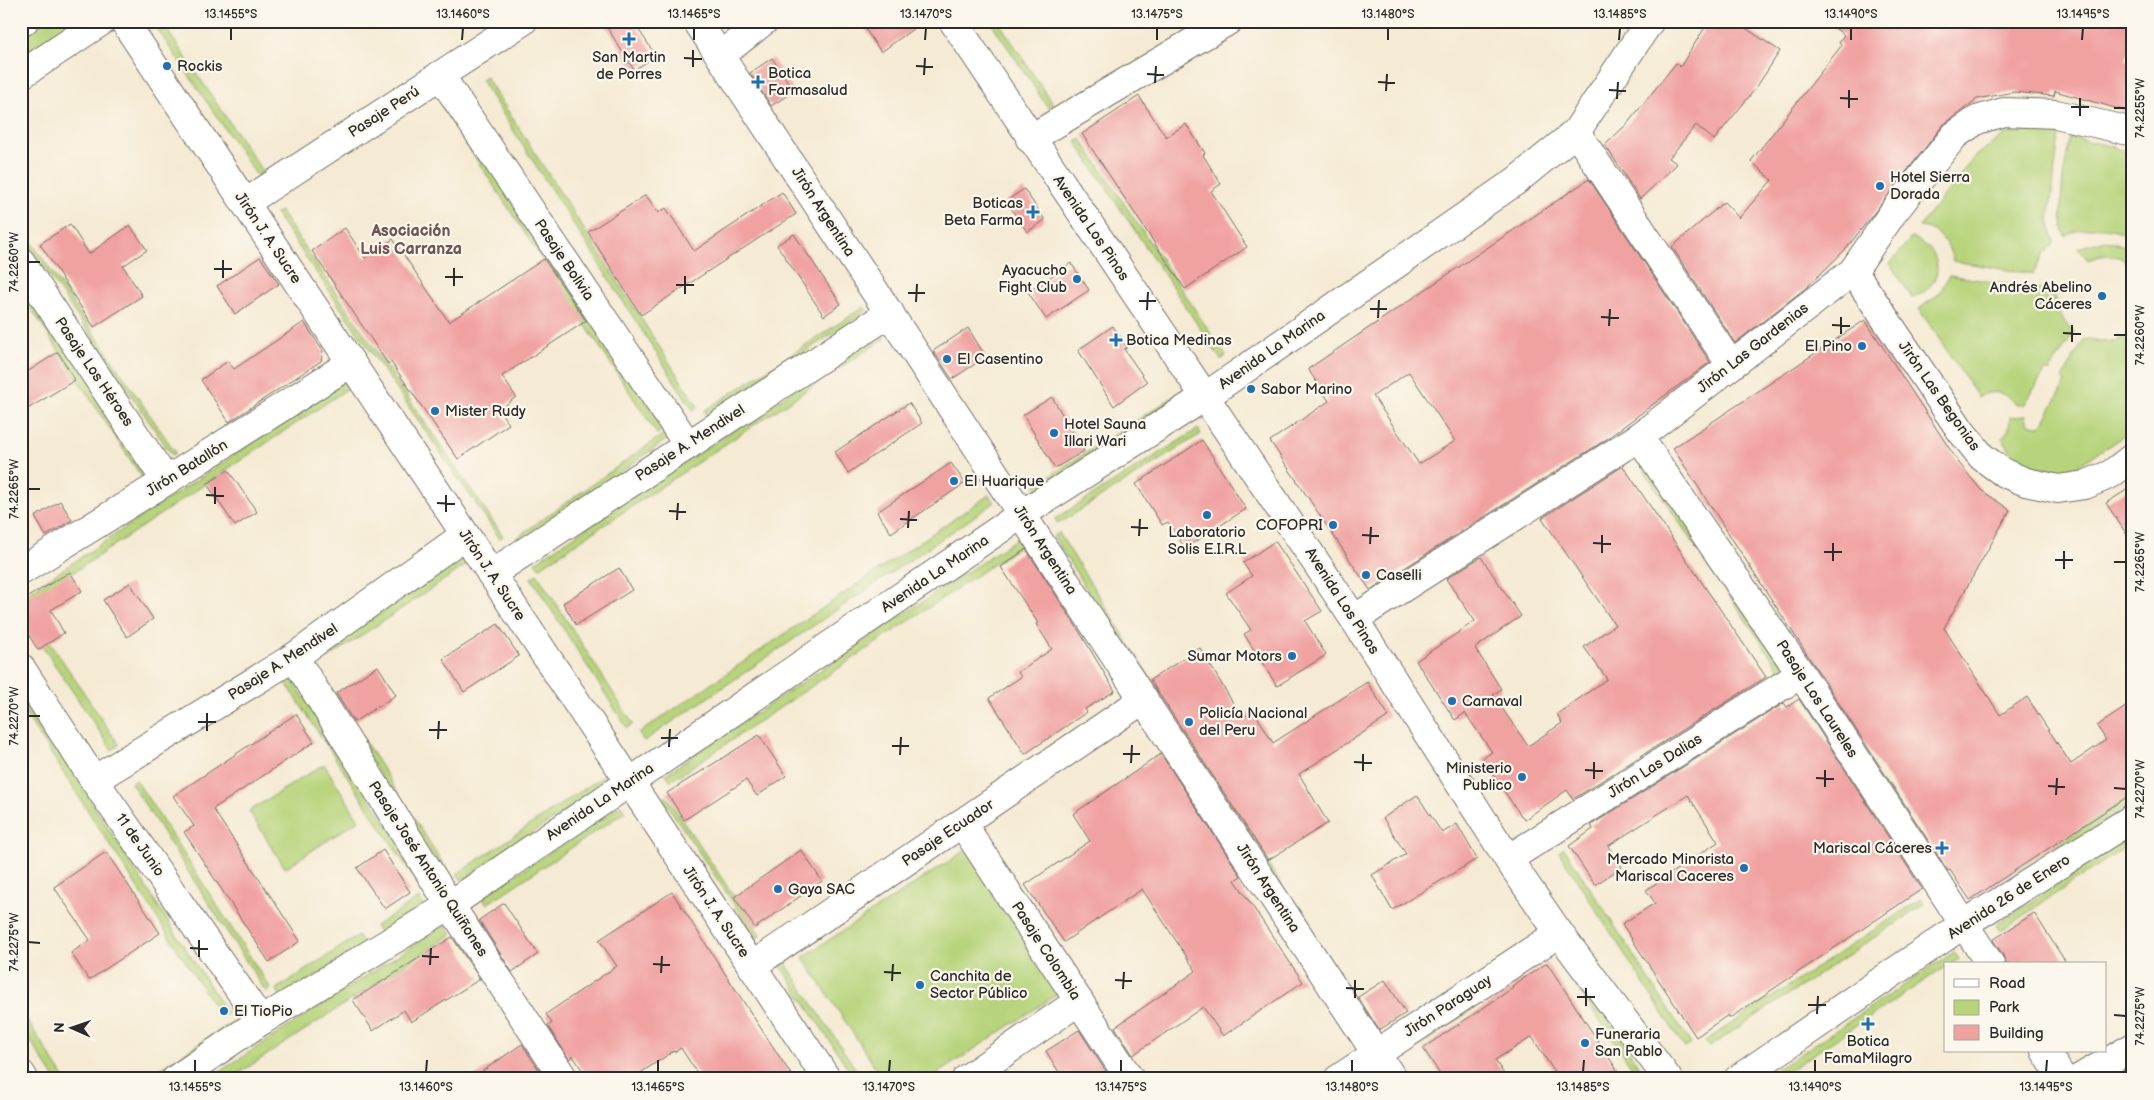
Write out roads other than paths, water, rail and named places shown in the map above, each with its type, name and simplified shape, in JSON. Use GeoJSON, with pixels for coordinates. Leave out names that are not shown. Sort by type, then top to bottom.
{"type":"FeatureCollection","features":[{"type":"Feature","properties":{"kind":"street"},"geometry":{"type":"LineString","coordinates":[[21,75],[102,21]]}},
{"type":"Feature","properties":{"kind":"street","name":"Jirón J. A. Sucre"},"geometry":{"type":"LineString","coordinates":[[124,21],[827,1079]]}},
{"type":"Feature","properties":{"kind":"street","name":"Pasaje Perú"},"geometry":{"type":"LineString","coordinates":[[245,203],[523,21]]}},
{"type":"Feature","properties":{"kind":"street","name":"Jirón Argentina"},"geometry":{"type":"LineString","coordinates":[[698,21],[1393,1079]]}},
{"type":"Feature","properties":{"kind":"street"},"geometry":{"type":"LineString","coordinates":[[720,56],[764,21]]}},
{"type":"Feature","properties":{"kind":"street","name":"Avenida Los Pinos"},"geometry":{"type":"LineString","coordinates":[[953,21],[1030,139],[1206,396],[1354,619],[1508,858],[1559,933],[1668,1079]]}},
{"type":"Feature","properties":{"kind":"street"},"geometry":{"type":"LineString","coordinates":[[1030,139],[1228,21]]}},
{"type":"Feature","properties":{"kind":"street","name":"Avenida La Marina"},"geometry":{"type":"LineString","coordinates":[[176,1079],[261,1021],[450,904],[1022,514],[1206,396],[1516,181],[1576,132],[1650,21]]}},
{"type":"Feature","properties":{"kind":"street","name":"Pasaje Bolivia"},"geometry":{"type":"LineString","coordinates":[[440,76],[688,445]]}},
{"type":"Feature","properties":{"kind":"street","name":"Jirón Las Gardenias"},"geometry":{"type":"LineString","coordinates":[[1354,619],[1639,437],[1852,271],[1892,214],[1955,135],[1977,120],[2004,112],[2056,114],[2133,132]]}},
{"type":"Feature","properties":{"kind":"street"},"geometry":{"type":"LineString","coordinates":[[1576,132],[1731,365]]}},
{"type":"Feature","properties":{"kind":"street","name":"Pasaje Los Héroes"},"geometry":{"type":"LineString","coordinates":[[21,262],[166,481]]}},
{"type":"Feature","properties":{"kind":"street","name":"Jirón Las Begonias"},"geometry":{"type":"LineString","coordinates":[[1852,271],[1961,431],[1982,457],[2004,474],[2026,482],[2058,489],[2085,485],[2111,474],[2133,457]]}},
{"type":"Feature","properties":{"kind":"street","name":"Pasaje A. Mendivel"},"geometry":{"type":"LineString","coordinates":[[491,574],[890,313]]}},
{"type":"Feature","properties":{"kind":"street","name":"Jirón Batallón"},"geometry":{"type":"LineString","coordinates":[[21,571],[351,363]]}},
{"type":"Feature","properties":{"kind":"street","name":"Pasaje Los Laureles"},"geometry":{"type":"LineString","coordinates":[[1639,437],[1801,674],[1989,962]]}},
{"type":"Feature","properties":{"kind":"street","name":"Pasaje A. Mendivel"},"geometry":{"type":"LineString","coordinates":[[94,780],[294,657],[465,535]]}},
{"type":"Feature","properties":{"kind":"street","name":"Pasaje José Antonio Quiñones"},"geometry":{"type":"LineString","coordinates":[[294,657],[450,904],[564,1079]]}},
{"type":"Feature","properties":{"kind":"street","name":"11 de Junio"},"geometry":{"type":"LineString","coordinates":[[21,668],[94,780],[261,1021]]}},
{"type":"Feature","properties":{"kind":"street","name":"Jirón Las Dalias"},"geometry":{"type":"LineString","coordinates":[[1508,858],[1801,674]]}},
{"type":"Feature","properties":{"kind":"street","name":"Pasaje Ecuador"},"geometry":{"type":"LineString","coordinates":[[752,966],[1144,699]]}},
{"type":"Feature","properties":{"kind":"street","name":"Avenida 26 de Enero"},"geometry":{"type":"LineString","coordinates":[[1738,1079],[1964,924],[2133,818]]}},
{"type":"Feature","properties":{"kind":"street","name":"Pasaje Colombia"},"geometry":{"type":"LineString","coordinates":[[962,823],[1130,1079]]}},
{"type":"Feature","properties":{"kind":"street","name":"Jirón Paraguay"},"geometry":{"type":"LineString","coordinates":[[1338,1079],[1559,933]]}},
{"type":"Feature","properties":{"kind":"street"},"geometry":{"type":"LineString","coordinates":[[966,1079],[1079,1001]]}},
{"type":"Feature","properties":{"kind":"street"},"geometry":{"type":"LineString","coordinates":[[2078,1079],[2133,1047]]}},
{"type":"Feature","properties":{"kind":"street"},"geometry":{"type":"LineString","coordinates":[[2046,1052],[2063,1079]]}},
{"type":"Feature","properties":{"kind":"street"},"geometry":{"type":"LineString","coordinates":[[21,1074],[24,1079]]}},
{"type":"Feature","properties":{"kind":"place","name":"San Martin de Porres"},"geometry":{"type":"Point","coordinates":[629,39]}},
{"type":"Feature","properties":{"kind":"place","name":"Rockis"},"geometry":{"type":"Point","coordinates":[167,66]}},
{"type":"Feature","properties":{"kind":"place","name":"Botica Farmasalud"},"geometry":{"type":"Point","coordinates":[758,82]}},
{"type":"Feature","properties":{"kind":"place","name":"Hotel Sierra Dorada"},"geometry":{"type":"Point","coordinates":[1880,186]}},
{"type":"Feature","properties":{"kind":"place","name":"Boticas Beta Farma"},"geometry":{"type":"Point","coordinates":[1033,212]}},
{"type":"Feature","properties":{"kind":"place","name":"Ayacucho Fight Club"},"geometry":{"type":"Point","coordinates":[1077,279]}},
{"type":"Feature","properties":{"kind":"place","name":"Andrés Abelino Cáceres"},"geometry":{"type":"Point","coordinates":[2102,296]}},
{"type":"Feature","properties":{"kind":"place","name":"Botica Medinas"},"geometry":{"type":"Point","coordinates":[1116,340]}},
{"type":"Feature","properties":{"kind":"place","name":"El Pino"},"geometry":{"type":"Point","coordinates":[1862,346]}},
{"type":"Feature","properties":{"kind":"place","name":"El Casentino"},"geometry":{"type":"Point","coordinates":[947,359]}},
{"type":"Feature","properties":{"kind":"place","name":"Sabor Marino"},"geometry":{"type":"Point","coordinates":[1251,389]}},
{"type":"Feature","properties":{"kind":"place","name":"Mister Rudy"},"geometry":{"type":"Point","coordinates":[435,411]}},
{"type":"Feature","properties":{"kind":"place","name":"Hotel Sauna Illari Wari"},"geometry":{"type":"Point","coordinates":[1054,433]}},
{"type":"Feature","properties":{"kind":"place","name":"El Huarique"},"geometry":{"type":"Point","coordinates":[954,481]}},
{"type":"Feature","properties":{"kind":"place","name":"Laboratorio Solis E.I.R.L"},"geometry":{"type":"Point","coordinates":[1207,515]}},
{"type":"Feature","properties":{"kind":"place","name":"COFOPRI"},"geometry":{"type":"Point","coordinates":[1333,525]}},
{"type":"Feature","properties":{"kind":"place","name":"Caselli"},"geometry":{"type":"Point","coordinates":[1366,575]}},
{"type":"Feature","properties":{"kind":"place","name":"Sumar Motors"},"geometry":{"type":"Point","coordinates":[1292,656]}},
{"type":"Feature","properties":{"kind":"place","name":"Carnaval"},"geometry":{"type":"Point","coordinates":[1452,701]}},
{"type":"Feature","properties":{"kind":"place","name":"Policía Nacional del Peru"},"geometry":{"type":"Point","coordinates":[1189,722]}},
{"type":"Feature","properties":{"kind":"place","name":"Ministerio Publico"},"geometry":{"type":"Point","coordinates":[1522,777]}},
{"type":"Feature","properties":{"kind":"place","name":"Mariscal Cáceres"},"geometry":{"type":"Point","coordinates":[1942,848]}},
{"type":"Feature","properties":{"kind":"place","name":"Mercado Minorista Mariscal Caceres"},"geometry":{"type":"Point","coordinates":[1744,868]}},
{"type":"Feature","properties":{"kind":"place","name":"Gaya SAC"},"geometry":{"type":"Point","coordinates":[778,889]}},
{"type":"Feature","properties":{"kind":"place","name":"Canchita de Sector Público"},"geometry":{"type":"Point","coordinates":[920,985]}},
{"type":"Feature","properties":{"kind":"place","name":"El TioPio"},"geometry":{"type":"Point","coordinates":[224,1011]}},
{"type":"Feature","properties":{"kind":"place","name":"Botica FamaMilagro"},"geometry":{"type":"Point","coordinates":[1868,1024]}},
{"type":"Feature","properties":{"kind":"place","name":"Funeraria San Pablo"},"geometry":{"type":"Point","coordinates":[1585,1043]}},
{"type":"Feature","properties":{"kind":"district","name":"Asociación Luis Carranza"},"geometry":{"type":"Point","coordinates":[411,240]}}]}
